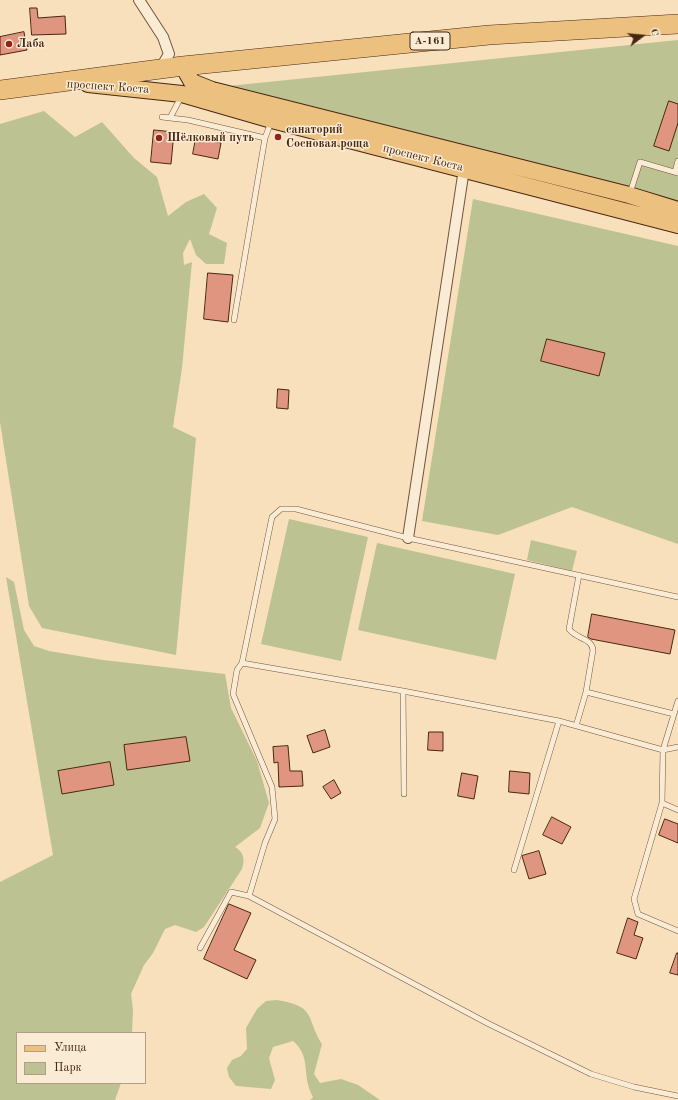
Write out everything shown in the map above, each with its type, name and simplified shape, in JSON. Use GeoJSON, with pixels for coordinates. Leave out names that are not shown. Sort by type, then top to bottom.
{"type":"FeatureCollection","features":[{"type":"Feature","properties":{"kind":"highway","name":"А-161"},"geometry":{"type":"LineString","coordinates":[[0,90],[183,66],[489,34],[678,24]]}},
{"type":"Feature","properties":{"kind":"main road","name":"проспект Коста"},"geometry":{"type":"LineString","coordinates":[[183,66],[192,82],[274,112],[464,169],[678,225]]}},
{"type":"Feature","properties":{"kind":"main road"},"geometry":{"type":"LineString","coordinates":[[160,69],[165,78],[182,94]]}},
{"type":"Feature","properties":{"kind":"main road","name":"проспект Коста"},"geometry":{"type":"LineString","coordinates":[[48,84],[102,85],[182,94],[274,112],[629,196],[678,210]]}},
{"type":"Feature","properties":{"kind":"street"},"geometry":{"type":"LineString","coordinates":[[139,0],[163,37],[169,54],[160,69]]}},
{"type":"Feature","properties":{"kind":"street"},"geometry":{"type":"LineString","coordinates":[[408,538],[464,169]]}},
{"type":"Feature","properties":{"kind":"lane"},"geometry":{"type":"LineString","coordinates":[[170,118],[182,94]]}},
{"type":"Feature","properties":{"kind":"lane"},"geometry":{"type":"LineString","coordinates":[[234,320],[265,138],[274,112]]}},
{"type":"Feature","properties":{"kind":"lane"},"geometry":{"type":"LineString","coordinates":[[162,117],[188,120],[265,138]]}},
{"type":"Feature","properties":{"kind":"lane"},"geometry":{"type":"LineString","coordinates":[[629,196],[640,162],[676,172],[678,161]]}},
{"type":"Feature","properties":{"kind":"lane"},"geometry":{"type":"LineString","coordinates":[[249,896],[265,843],[275,819],[272,787],[233,694],[237,670],[242,663],[272,517],[281,509],[296,510],[408,538],[678,597]]}},
{"type":"Feature","properties":{"kind":"lane"},"geometry":{"type":"LineString","coordinates":[[576,726],[586,692],[593,646],[587,641],[573,635],[569,629],[578,576]]}},
{"type":"Feature","properties":{"kind":"lane"},"geometry":{"type":"LineString","coordinates":[[242,663],[403,691],[559,721],[663,750],[678,747]]}},
{"type":"Feature","properties":{"kind":"lane"},"geometry":{"type":"LineString","coordinates":[[403,691],[404,794]]}},
{"type":"Feature","properties":{"kind":"lane"},"geometry":{"type":"LineString","coordinates":[[586,692],[674,714]]}},
{"type":"Feature","properties":{"kind":"lane"},"geometry":{"type":"LineString","coordinates":[[678,701],[663,750],[662,803],[634,899],[638,914],[678,931]]}},
{"type":"Feature","properties":{"kind":"lane"},"geometry":{"type":"LineString","coordinates":[[514,870],[559,721]]}},
{"type":"Feature","properties":{"kind":"lane"},"geometry":{"type":"LineString","coordinates":[[662,803],[678,810]]}},
{"type":"Feature","properties":{"kind":"lane"},"geometry":{"type":"LineString","coordinates":[[200,948],[231,892],[249,896],[487,1023],[591,1074],[634,1087],[678,1096]]}},
{"type":"Feature","properties":{"kind":"green space"},"geometry":{"type":"Polygon","coordinates":[[[678,40],[678,206],[209,88],[678,40]]]}},
{"type":"Feature","properties":{"kind":"green space"},"geometry":{"type":"Polygon","coordinates":[[[44,111],[75,137],[102,122],[134,158],[157,177],[168,216],[186,202],[204,194],[217,208],[209,234],[227,243],[224,264],[206,264],[196,255],[190,239],[183,253],[184,265],[192,262],[182,368],[173,427],[196,438],[176,655],[42,628],[29,606],[0,422],[0,124],[44,111]]]}},
{"type":"Feature","properties":{"kind":"green space"},"geometry":{"type":"Polygon","coordinates":[[[473,199],[678,246],[678,544],[572,507],[498,535],[422,521],[473,199]]]}},
{"type":"Feature","properties":{"kind":"green space"},"geometry":{"type":"Polygon","coordinates":[[[289,519],[368,537],[341,661],[261,644],[289,519]]]}},
{"type":"Feature","properties":{"kind":"green space"},"geometry":{"type":"Polygon","coordinates":[[[531,540],[577,551],[572,571],[527,560],[531,540]]]}},
{"type":"Feature","properties":{"kind":"green space"},"geometry":{"type":"Polygon","coordinates":[[[377,543],[515,574],[496,660],[358,630],[377,543]]]}},
{"type":"Feature","properties":{"kind":"green space"},"geometry":{"type":"Polygon","coordinates":[[[6,577],[14,582],[24,630],[34,646],[49,651],[103,660],[225,674],[231,708],[257,761],[269,803],[260,828],[235,847],[243,856],[242,869],[204,927],[196,932],[175,925],[165,929],[153,953],[144,965],[131,994],[133,1010],[132,1032],[16,1032],[16,1084],[121,1084],[115,1100],[0,1100],[0,882],[53,855],[6,577]]]}},
{"type":"Feature","properties":{"kind":"green space"},"geometry":{"type":"Polygon","coordinates":[[[277,1000],[299,1006],[308,1014],[322,1044],[314,1074],[320,1083],[341,1079],[358,1085],[380,1100],[310,1100],[313,1097],[307,1082],[305,1060],[299,1047],[293,1041],[273,1047],[269,1058],[275,1080],[271,1089],[236,1086],[229,1077],[227,1068],[232,1060],[241,1056],[247,1049],[246,1028],[257,1009],[266,1001],[277,1000]]]}},
{"type":"Feature","properties":{"kind":"building"},"geometry":{"type":"Polygon","coordinates":[[[30,8],[37,8],[38,18],[65,16],[66,34],[32,35],[30,8]]]}},
{"type":"Feature","properties":{"kind":"building"},"geometry":{"type":"Polygon","coordinates":[[[24,32],[27,50],[0,55],[0,37],[24,32]]]}},
{"type":"Feature","properties":{"kind":"building"},"geometry":{"type":"Polygon","coordinates":[[[669,101],[678,104],[678,123],[669,151],[654,146],[669,101]]]}},
{"type":"Feature","properties":{"kind":"building"},"geometry":{"type":"Polygon","coordinates":[[[154,130],[174,132],[171,164],[151,162],[154,130]]]}},
{"type":"Feature","properties":{"kind":"building"},"geometry":{"type":"Polygon","coordinates":[[[196,138],[221,143],[218,159],[193,154],[196,138]]]}},
{"type":"Feature","properties":{"kind":"building"},"geometry":{"type":"Polygon","coordinates":[[[208,273],[233,275],[228,322],[204,319],[208,273]]]}},
{"type":"Feature","properties":{"kind":"building"},"geometry":{"type":"Polygon","coordinates":[[[547,339],[605,353],[599,376],[541,361],[547,339]]]}},
{"type":"Feature","properties":{"kind":"building"},"geometry":{"type":"Polygon","coordinates":[[[278,389],[289,390],[288,409],[277,408],[278,389]]]}},
{"type":"Feature","properties":{"kind":"building"},"geometry":{"type":"Polygon","coordinates":[[[592,614],[675,630],[670,654],[591,639],[588,637],[592,614]]]}},
{"type":"Feature","properties":{"kind":"building"},"geometry":{"type":"Polygon","coordinates":[[[325,730],[330,747],[313,753],[307,736],[325,730]]]}},
{"type":"Feature","properties":{"kind":"building"},"geometry":{"type":"Polygon","coordinates":[[[429,732],[443,732],[443,751],[428,750],[429,732]]]}},
{"type":"Feature","properties":{"kind":"building"},"geometry":{"type":"Polygon","coordinates":[[[186,737],[190,761],[127,770],[124,745],[186,737]]]}},
{"type":"Feature","properties":{"kind":"building"},"geometry":{"type":"Polygon","coordinates":[[[288,746],[290,771],[302,771],[303,786],[279,787],[278,762],[274,763],[273,747],[288,746]]]}},
{"type":"Feature","properties":{"kind":"building"},"geometry":{"type":"Polygon","coordinates":[[[110,762],[114,785],[62,794],[58,771],[110,762]]]}},
{"type":"Feature","properties":{"kind":"building"},"geometry":{"type":"Polygon","coordinates":[[[510,771],[530,773],[529,794],[509,792],[510,771]]]}},
{"type":"Feature","properties":{"kind":"building"},"geometry":{"type":"Polygon","coordinates":[[[462,773],[478,776],[474,799],[458,796],[462,773]]]}},
{"type":"Feature","properties":{"kind":"building"},"geometry":{"type":"Polygon","coordinates":[[[334,780],[341,793],[331,799],[323,787],[334,780]]]}},
{"type":"Feature","properties":{"kind":"building"},"geometry":{"type":"Polygon","coordinates":[[[552,817],[571,827],[562,844],[543,835],[552,817]]]}},
{"type":"Feature","properties":{"kind":"building"},"geometry":{"type":"Polygon","coordinates":[[[665,819],[678,824],[678,843],[659,835],[665,819]]]}},
{"type":"Feature","properties":{"kind":"building"},"geometry":{"type":"Polygon","coordinates":[[[539,851],[546,874],[529,879],[522,856],[539,851]]]}},
{"type":"Feature","properties":{"kind":"building"},"geometry":{"type":"Polygon","coordinates":[[[229,904],[251,913],[234,950],[256,960],[247,979],[204,959],[229,904]]]}},
{"type":"Feature","properties":{"kind":"building"},"geometry":{"type":"Polygon","coordinates":[[[628,918],[638,922],[634,935],[643,938],[636,959],[617,953],[628,918]]]}},
{"type":"Feature","properties":{"kind":"building"},"geometry":{"type":"Polygon","coordinates":[[[678,953],[678,975],[670,973],[678,953]]]}},
{"type":"Feature","properties":{"kind":"place","name":"Лаба"},"geometry":{"type":"Point","coordinates":[9,44]}},
{"type":"Feature","properties":{"kind":"place","name":"санаторий Сосновая роща"},"geometry":{"type":"Point","coordinates":[278,137]}},
{"type":"Feature","properties":{"kind":"place","name":"Шёлковый путь"},"geometry":{"type":"Point","coordinates":[159,138]}}]}
